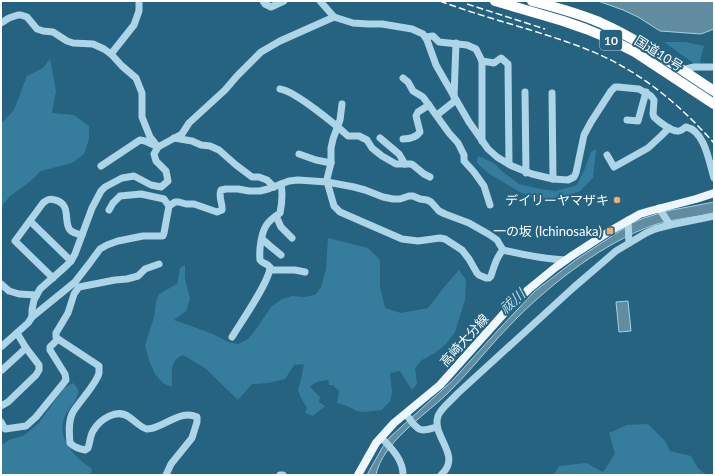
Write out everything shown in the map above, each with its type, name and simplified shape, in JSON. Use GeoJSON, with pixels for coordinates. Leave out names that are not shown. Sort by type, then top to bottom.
{"type":"FeatureCollection","features":[{"type":"Feature","properties":{"kind":"highway","name":"国道10号"},"geometry":{"type":"LineString","coordinates":[[496,1],[564,21],[603,36],[635,52],[714,104]]}},
{"type":"Feature","properties":{"kind":"highway","name":"国道10号"},"geometry":{"type":"LineString","coordinates":[[532,1],[571,12],[618,31],[714,91]]}},
{"type":"Feature","properties":{"kind":"main road","name":"高崎大分線"},"geometry":{"type":"LineString","coordinates":[[360,474],[369,454],[383,439],[394,423],[406,415],[440,385],[493,324],[542,278],[565,260],[610,230],[628,223],[644,213],[714,193]]}},
{"type":"Feature","properties":{"kind":"street"},"geometry":{"type":"LineString","coordinates":[[111,54],[134,25],[139,11],[139,1]]}},
{"type":"Feature","properties":{"kind":"street"},"geometry":{"type":"LineString","coordinates":[[263,1],[271,7],[284,1]]}},
{"type":"Feature","properties":{"kind":"street"},"geometry":{"type":"LineString","coordinates":[[320,1],[334,16],[353,23],[382,24],[412,29],[423,34],[426,37],[436,65],[482,141],[497,157],[526,173],[553,179],[568,180],[574,177],[584,135],[612,89],[618,87],[635,88],[646,92],[654,99],[654,117],[669,128],[676,131],[690,128],[696,132],[704,144],[714,178]]}},
{"type":"Feature","properties":{"kind":"street"},"geometry":{"type":"LineString","coordinates":[[1,23],[9,18],[21,15],[27,17],[37,29],[52,32],[73,43],[93,44],[111,54],[136,78],[142,93],[142,116],[150,137],[158,147]]}},
{"type":"Feature","properties":{"kind":"street"},"geometry":{"type":"LineString","coordinates":[[32,317],[32,310],[36,295],[40,289],[71,261],[92,208],[105,186],[122,178],[134,176],[151,185],[161,186],[168,181],[166,171],[156,160],[154,154],[158,147],[182,134],[189,124],[225,90],[261,52],[280,41],[334,16]]}},
{"type":"Feature","properties":{"kind":"street"},"geometry":{"type":"LineString","coordinates":[[426,37],[433,36],[439,42],[467,45],[476,49],[482,62],[482,141]]}},
{"type":"Feature","properties":{"kind":"street"},"geometry":{"type":"LineString","coordinates":[[437,115],[455,98],[456,43]]}},
{"type":"Feature","properties":{"kind":"street"},"geometry":{"type":"LineString","coordinates":[[482,62],[494,63],[501,58],[508,64],[509,164]]}},
{"type":"Feature","properties":{"kind":"street"},"geometry":{"type":"LineString","coordinates":[[682,70],[694,67],[714,68]]}},
{"type":"Feature","properties":{"kind":"street"},"geometry":{"type":"LineString","coordinates":[[403,78],[408,82],[413,91],[423,97],[458,143],[464,156],[464,162],[474,172],[484,186],[490,205]]}},
{"type":"Feature","properties":{"kind":"street"},"geometry":{"type":"LineString","coordinates":[[280,89],[286,90],[298,98],[337,126],[348,136],[359,136],[367,140],[372,148],[382,156],[396,164],[413,165],[430,177]]}},
{"type":"Feature","properties":{"kind":"street"},"geometry":{"type":"LineString","coordinates":[[525,92],[526,173]]}},
{"type":"Feature","properties":{"kind":"street"},"geometry":{"type":"LineString","coordinates":[[627,120],[638,120],[646,92]]}},
{"type":"Feature","properties":{"kind":"street"},"geometry":{"type":"LineString","coordinates":[[552,93],[553,179]]}},
{"type":"Feature","properties":{"kind":"street"},"geometry":{"type":"LineString","coordinates":[[342,104],[340,120],[331,148],[331,163],[327,179],[334,206],[340,212],[402,239],[418,241],[440,238],[445,239],[462,250],[477,273],[482,277],[489,278],[491,276],[497,259],[503,250]]}},
{"type":"Feature","properties":{"kind":"street"},"geometry":{"type":"LineString","coordinates":[[403,139],[410,139],[418,136],[420,132],[416,116],[418,112],[429,105]]}},
{"type":"Feature","properties":{"kind":"street"},"geometry":{"type":"LineString","coordinates":[[607,155],[614,167],[648,148],[669,128]]}},
{"type":"Feature","properties":{"kind":"street"},"geometry":{"type":"LineString","coordinates":[[174,138],[192,141],[220,150],[252,177],[259,177],[267,180],[277,185],[282,190],[280,213],[267,224],[264,229],[259,252],[260,260],[262,263],[268,264],[270,270],[263,286],[232,337]]}},
{"type":"Feature","properties":{"kind":"street"},"geometry":{"type":"LineString","coordinates":[[380,138],[399,154],[405,164]]}},
{"type":"Feature","properties":{"kind":"street"},"geometry":{"type":"LineString","coordinates":[[101,166],[140,140],[158,147]]}},
{"type":"Feature","properties":{"kind":"street"},"geometry":{"type":"LineString","coordinates":[[299,154],[331,163]]}},
{"type":"Feature","properties":{"kind":"street"},"geometry":{"type":"LineString","coordinates":[[166,475],[170,464],[192,438],[196,417],[192,415],[180,415],[156,427],[148,429],[141,426],[128,416],[114,414],[107,416],[93,430],[88,448],[85,450],[73,446],[70,443],[69,433],[73,413],[99,372],[98,366],[58,339],[56,337],[56,333],[68,313],[77,285],[100,249],[106,245],[118,241],[143,236],[163,236],[169,206],[175,202],[194,204],[217,212],[222,210],[223,207],[219,195],[221,190],[238,189],[260,191],[289,181],[298,180],[327,182],[361,189],[393,199],[400,199],[411,195],[427,200],[431,202],[439,211],[469,223],[490,235],[497,240],[503,250],[522,255],[565,260]]}},
{"type":"Feature","properties":{"kind":"street"},"geometry":{"type":"LineString","coordinates":[[109,210],[120,196],[141,194],[164,199],[169,206]]}},
{"type":"Feature","properties":{"kind":"street"},"geometry":{"type":"LineString","coordinates":[[53,278],[15,241],[43,203],[48,199],[58,201],[66,209],[70,230],[82,235]]}},
{"type":"Feature","properties":{"kind":"street"},"geometry":{"type":"LineString","coordinates":[[660,209],[669,224]]}},
{"type":"Feature","properties":{"kind":"street"},"geometry":{"type":"LineString","coordinates":[[276,216],[281,227],[292,238]]}},
{"type":"Feature","properties":{"kind":"street"},"geometry":{"type":"LineString","coordinates":[[441,475],[449,462],[449,456],[437,427],[438,420],[440,414],[457,394],[603,261],[629,241],[651,230],[669,224],[714,216]]}},
{"type":"Feature","properties":{"kind":"street"},"geometry":{"type":"LineString","coordinates":[[30,221],[71,261]]}},
{"type":"Feature","properties":{"kind":"street"},"geometry":{"type":"LineString","coordinates":[[628,223],[629,241]]}},
{"type":"Feature","properties":{"kind":"street"},"geometry":{"type":"LineString","coordinates":[[262,239],[281,255]]}},
{"type":"Feature","properties":{"kind":"street"},"geometry":{"type":"LineString","coordinates":[[1,347],[17,334],[32,317],[77,285],[127,279],[138,276],[145,270],[159,264]]}},
{"type":"Feature","properties":{"kind":"street"},"geometry":{"type":"LineString","coordinates":[[270,270],[295,270],[305,272]]}},
{"type":"Feature","properties":{"kind":"street"},"geometry":{"type":"LineString","coordinates":[[1,284],[9,291],[19,294],[36,295]]}},
{"type":"Feature","properties":{"kind":"street"},"geometry":{"type":"LineString","coordinates":[[1,406],[8,402],[36,375],[39,370],[40,365],[17,334]]}},
{"type":"Feature","properties":{"kind":"street"},"geometry":{"type":"LineString","coordinates":[[1,422],[4,429],[26,426],[36,417],[66,380],[65,374],[50,350],[50,347],[58,339]]}},
{"type":"Feature","properties":{"kind":"street"},"geometry":{"type":"LineString","coordinates":[[1,371],[26,348]]}},
{"type":"Feature","properties":{"kind":"street"},"geometry":{"type":"LineString","coordinates":[[406,415],[417,427],[422,430],[437,427]]}},
{"type":"Feature","properties":{"kind":"street"},"geometry":{"type":"LineString","coordinates":[[383,439],[402,463],[403,475]]}},
{"type":"Feature","properties":{"kind":"shaded area"},"geometry":{"type":"Polygon","coordinates":[[[598,1],[714,1],[714,29],[701,34],[660,31],[638,17],[598,1]]]}},
{"type":"Feature","properties":{"kind":"shaded area"},"geometry":{"type":"Polygon","coordinates":[[[664,42],[685,42],[704,46],[700,64],[696,65],[664,42]]]}},
{"type":"Feature","properties":{"kind":"shaded area"},"geometry":{"type":"Polygon","coordinates":[[[50,59],[56,91],[52,113],[74,115],[89,126],[89,139],[84,154],[72,163],[41,171],[10,196],[1,207],[1,124],[14,110],[27,76],[43,68],[50,59]]]}},
{"type":"Feature","properties":{"kind":"shaded area"},"geometry":{"type":"Polygon","coordinates":[[[596,149],[593,178],[580,191],[555,201],[533,199],[488,173],[477,163],[478,156],[494,163],[519,184],[556,191],[577,185],[591,152],[596,149]]]}},
{"type":"Feature","properties":{"kind":"shaded area"},"geometry":{"type":"Polygon","coordinates":[[[714,202],[714,214],[669,221],[636,232],[599,252],[563,277],[531,304],[456,385],[395,441],[386,452],[376,475],[368,475],[382,448],[390,437],[452,381],[535,291],[577,259],[632,223],[667,211],[714,202]]]}},
{"type":"Feature","properties":{"kind":"shaded area"},"geometry":{"type":"Polygon","coordinates":[[[328,238],[368,248],[380,260],[380,287],[385,308],[401,313],[428,308],[459,270],[466,280],[465,300],[455,332],[446,344],[435,353],[422,360],[415,368],[417,384],[412,390],[400,371],[390,373],[392,392],[390,401],[382,410],[364,412],[357,411],[337,403],[339,391],[333,385],[329,385],[328,380],[318,382],[310,387],[320,397],[319,402],[325,406],[313,416],[305,413],[307,408],[298,389],[304,364],[294,365],[285,379],[268,383],[252,384],[238,400],[205,368],[183,355],[175,360],[173,364],[172,387],[163,383],[155,374],[145,346],[159,294],[177,284],[180,268],[185,265],[185,278],[190,299],[186,311],[174,320],[213,334],[228,342],[238,344],[248,339],[271,307],[282,299],[292,296],[304,297],[315,295],[321,287],[326,269],[328,238]]]}},
{"type":"Feature","properties":{"kind":"shaded area"},"geometry":{"type":"Polygon","coordinates":[[[628,301],[631,331],[619,332],[616,302],[628,301]]]}},
{"type":"Feature","properties":{"kind":"shaded area"},"geometry":{"type":"Polygon","coordinates":[[[73,383],[77,388],[78,395],[64,418],[63,434],[69,448],[92,469],[91,475],[1,475],[1,445],[11,439],[23,436],[38,424],[64,388],[73,383]]]}},
{"type":"Feature","properties":{"kind":"shaded area"},"geometry":{"type":"Polygon","coordinates":[[[648,424],[665,441],[670,451],[691,456],[698,468],[706,475],[554,475],[559,466],[586,463],[603,472],[615,454],[609,433],[627,425],[648,424]]]}},
{"type":"Feature","properties":{"kind":"railway"},"geometry":{"type":"LineString","coordinates":[[440,1],[554,37],[609,59],[626,68],[658,90],[687,115],[714,143]]}},
{"type":"Feature","properties":{"kind":"railway"},"geometry":{"type":"LineString","coordinates":[[467,4],[545,29]]}},
{"type":"Feature","properties":{"kind":"place","name":"デイリーヤマザキ"},"geometry":{"type":"Point","coordinates":[617,200]}},
{"type":"Feature","properties":{"kind":"place","name":"一の坂 (Ichinosaka)"},"geometry":{"type":"Point","coordinates":[610,231]}},
{"type":"Feature","properties":{"kind":"water label","name":"祓川"},"geometry":{"type":"Point","coordinates":[512,301]}}]}
